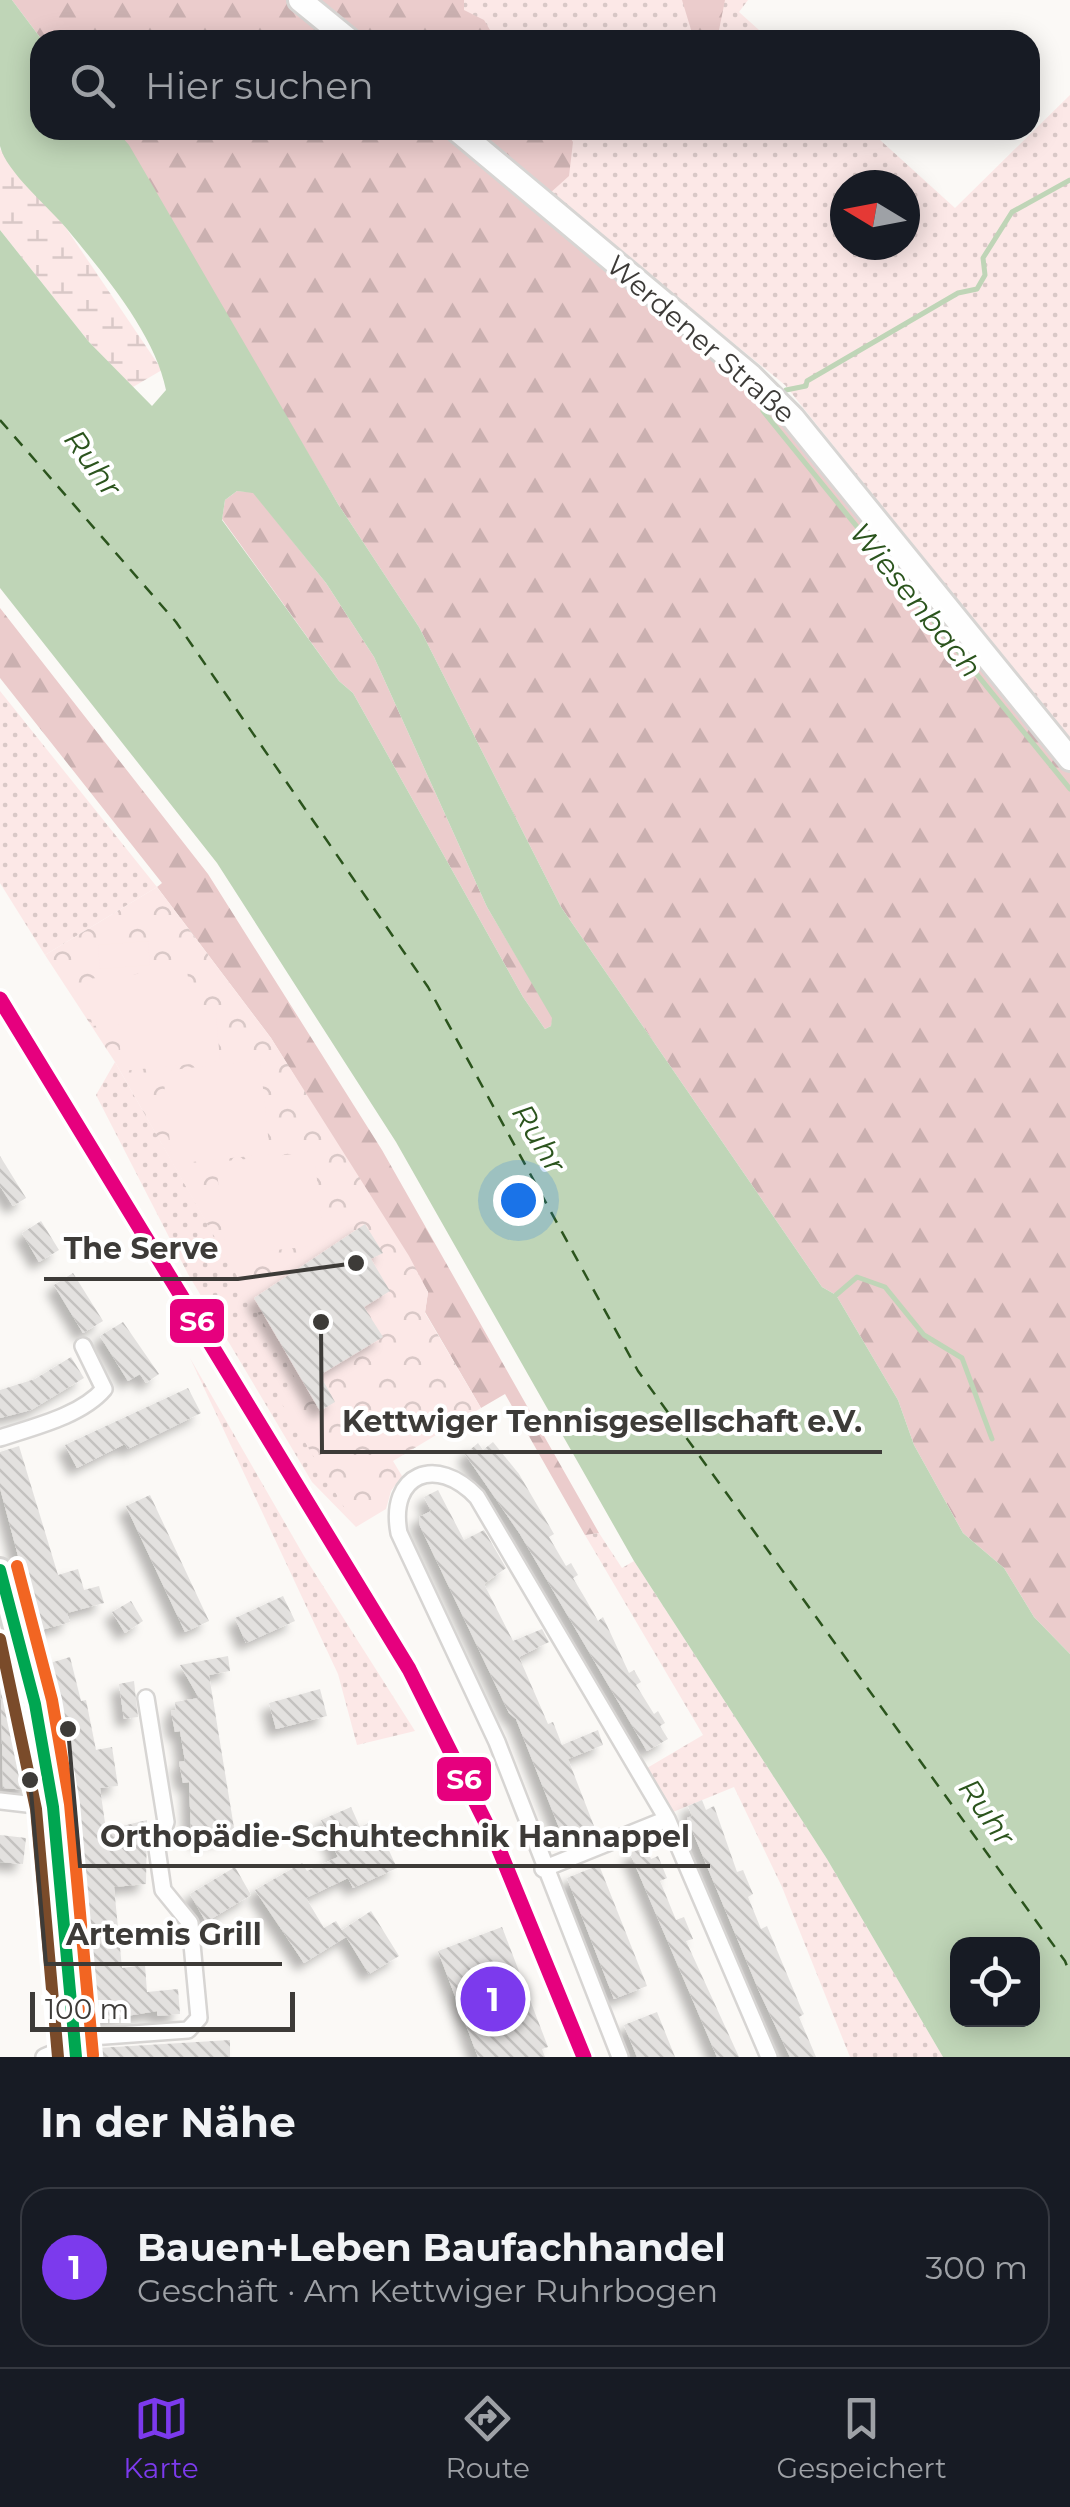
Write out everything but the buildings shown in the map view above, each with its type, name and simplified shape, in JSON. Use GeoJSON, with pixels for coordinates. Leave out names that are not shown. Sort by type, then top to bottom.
{"type":"FeatureCollection","features":[{"type":"Feature","properties":{"kind":"main road"},"geometry":{"type":"LineString","coordinates":[[300,0],[336,30]]}},
{"type":"Feature","properties":{"kind":"main road","name":"Werdener Straße"},"geometry":{"type":"LineString","coordinates":[[468,140],[751,376],[793,418],[1070,759]]}},
{"type":"Feature","properties":{"kind":"main road"},"geometry":{"type":"LineString","coordinates":[[0,1570],[35,1704],[53,1806],[76,2048]]}},
{"type":"Feature","properties":{"kind":"street"},"geometry":{"type":"LineString","coordinates":[[0,1438],[48,1422],[96,1398],[104,1389],[101,1376],[83,1346]]}},
{"type":"Feature","properties":{"kind":"street"},"geometry":{"type":"LineString","coordinates":[[620,2057],[486,1718],[399,1534],[398,1502],[414,1480],[432,1472],[459,1478],[476,1497],[666,1820],[769,2057]]}},
{"type":"Feature","properties":{"kind":"street"},"geometry":{"type":"LineString","coordinates":[[44,2057],[188,2030],[198,2018],[190,1924],[162,1890],[157,1849],[166,1822],[146,1698]]}},
{"type":"Feature","properties":{"kind":"street"},"geometry":{"type":"LineString","coordinates":[[0,1802],[53,1806]]}},
{"type":"Feature","properties":{"kind":"street"},"geometry":{"type":"LineString","coordinates":[[544,1868],[666,1820]]}},
{"type":"Feature","properties":{"kind":"green space"},"geometry":{"type":"Polygon","coordinates":[[[12,0],[286,0],[322,30],[34,30],[12,0]]]}},
{"type":"Feature","properties":{"kind":"green space"},"geometry":{"type":"Polygon","coordinates":[[[316,0],[748,0],[739,12],[759,30],[352,30],[316,0]]]}},
{"type":"Feature","properties":{"kind":"green space"},"geometry":{"type":"Polygon","coordinates":[[[316,0],[464,0],[464,10],[484,20],[490,30],[352,30],[316,0]]]}},
{"type":"Feature","properties":{"kind":"green space"},"geometry":{"type":"Polygon","coordinates":[[[682,0],[725,0],[719,30],[691,30],[682,0]]]}},
{"type":"Feature","properties":{"kind":"green space"},"geometry":{"type":"Polygon","coordinates":[[[1070,95],[1070,742],[785,385],[484,140],[880,140],[913,170],[830,170],[830,260],[920,260],[920,176],[955,208],[1024,140],[1040,140],[1040,124],[1070,95]]]}},
{"type":"Feature","properties":{"kind":"green space"},"geometry":{"type":"Polygon","coordinates":[[[122,140],[454,140],[726,367],[777,416],[1070,754],[1070,1654],[1034,1617],[1004,1568],[963,1533],[914,1445],[898,1400],[836,1295],[822,1287],[561,907],[419,627],[338,504],[122,140]]]}},
{"type":"Feature","properties":{"kind":"green space"},"geometry":{"type":"Polygon","coordinates":[[[484,140],[572,140],[569,176],[549,194],[484,140]]]}},
{"type":"Feature","properties":{"kind":"green space"},"geometry":{"type":"Polygon","coordinates":[[[0,149],[66,228],[162,370],[133,387],[89,342],[0,230],[0,149]]]}},
{"type":"Feature","properties":{"kind":"green space"},"geometry":{"type":"Polygon","coordinates":[[[237,491],[253,492],[326,583],[374,657],[487,907],[553,1018],[551,1026],[545,1029],[523,997],[353,693],[339,681],[222,519],[225,500],[237,491]]]}},
{"type":"Feature","properties":{"kind":"green space"},"geometry":{"type":"Polygon","coordinates":[[[0,608],[208,874],[382,1150],[599,1533],[585,1535],[505,1394],[481,1408],[425,1312],[428,1292],[271,1038],[157,887],[162,883],[0,678],[0,608]]]}},
{"type":"Feature","properties":{"kind":"green space"},"geometry":{"type":"Polygon","coordinates":[[[0,691],[157,887],[45,955],[0,883],[0,691]]]}},
{"type":"Feature","properties":{"kind":"green space"},"geometry":{"type":"Polygon","coordinates":[[[157,887],[271,1038],[409,1256],[428,1292],[425,1313],[481,1408],[393,1461],[402,1476],[391,1491],[386,1509],[356,1527],[279,1399],[300,1387],[115,1062],[45,955],[157,887]]]}},
{"type":"Feature","properties":{"kind":"green space"},"geometry":{"type":"Polygon","coordinates":[[[148,941],[150,965],[100,969],[98,945],[148,941]]]}},
{"type":"Feature","properties":{"kind":"green space"},"geometry":{"type":"Polygon","coordinates":[[[187,969],[192,1016],[216,1013],[220,1061],[122,1071],[118,1024],[92,1026],[87,979],[187,969]]]}},
{"type":"Feature","properties":{"kind":"green space"},"geometry":{"type":"Polygon","coordinates":[[[260,1060],[270,1154],[172,1164],[163,1071],[260,1060]]]}},
{"type":"Feature","properties":{"kind":"green space"},"geometry":{"type":"Polygon","coordinates":[[[115,1062],[301,1387],[356,1527],[312,1482],[188,1274],[96,1095],[115,1062]]]}},
{"type":"Feature","properties":{"kind":"green space"},"geometry":{"type":"Polygon","coordinates":[[[314,1152],[324,1245],[226,1255],[216,1162],[314,1152]]]}},
{"type":"Feature","properties":{"kind":"green space"},"geometry":{"type":"Polygon","coordinates":[[[190,1358],[304,1556],[415,1731],[357,1745],[338,1674],[190,1358]]]}},
{"type":"Feature","properties":{"kind":"green space"},"geometry":{"type":"Polygon","coordinates":[[[599,1533],[622,1568],[634,1561],[827,1859],[943,2057],[850,2057],[782,1887],[734,1787],[673,1812],[647,1768],[703,1735],[585,1535],[599,1533]]]}},
{"type":"Feature","properties":{"kind":"water","name":"Ruhr"},"geometry":{"type":"Polygon","coordinates":[[[0,0],[12,0],[34,30],[30,30],[30,140],[125,140],[129,145],[338,504],[419,627],[561,907],[822,1287],[836,1295],[898,1400],[914,1445],[963,1533],[1004,1568],[1034,1617],[1070,1654],[1070,2057],[943,2057],[827,1859],[634,1561],[396,1142],[217,863],[0,588],[0,230],[89,342],[152,406],[166,390],[151,347],[126,305],[4,156],[0,146],[0,0]],[[237,491],[225,500],[222,520],[339,681],[353,693],[523,997],[545,1029],[551,1026],[552,1018],[487,907],[374,657],[326,583],[253,493],[237,491]]]}},
{"type":"Feature","properties":{"kind":"waterway","name":"Wiesenbach"},"geometry":{"type":"LineString","coordinates":[[786,390],[806,386],[807,381],[958,293],[977,289],[985,275],[983,258],[1012,212],[1070,180]]}},
{"type":"Feature","properties":{"kind":"waterway","name":"Wiesenbach"},"geometry":{"type":"LineString","coordinates":[[763,411],[1070,789]]}},
{"type":"Feature","properties":{"kind":"waterway"},"geometry":{"type":"LineString","coordinates":[[836,1295],[857,1277],[885,1287],[924,1335],[962,1358],[992,1439]]}},
{"type":"Feature","properties":{"kind":"ferry route"},"geometry":{"type":"LineString","coordinates":[[0,420],[176,622],[428,987],[638,1371],[1065,1961],[1070,1974]]}},
{"type":"Feature","properties":{"kind":"transit line","name":"S6"},"geometry":{"type":"LineString","coordinates":[[0,999],[409,1669],[498,1847],[584,2057]]}},
{"type":"Feature","properties":{"kind":"transit line"},"geometry":{"type":"LineString","coordinates":[[17,1566],[52,1700],[70,1804],[93,2055]]}},
{"type":"Feature","properties":{"kind":"transit line"},"geometry":{"type":"LineString","coordinates":[[0,1570],[35,1704],[53,1807],[76,2057]]}},
{"type":"Feature","properties":{"kind":"transit line"},"geometry":{"type":"LineString","coordinates":[[0,1639],[36,1809],[58,2057]]}},
{"type":"Feature","properties":{"kind":"place","name":"The Serve"},"geometry":{"type":"Point","coordinates":[356,1263]}},
{"type":"Feature","properties":{"kind":"place","name":"Kettwiger Tennisgesellschaft e.V."},"geometry":{"type":"Point","coordinates":[321,1322]}},
{"type":"Feature","properties":{"kind":"place","name":"Orthopädie-Schuhtechnik Hannappel"},"geometry":{"type":"Point","coordinates":[68,1729]}},
{"type":"Feature","properties":{"kind":"place","name":"Artemis Grill"},"geometry":{"type":"Point","coordinates":[30,1780]}},
{"type":"Feature","properties":{"kind":"place","name":"Bauen+Leben Baufachhandel"},"geometry":{"type":"Point","coordinates":[493,1999]}}]}
